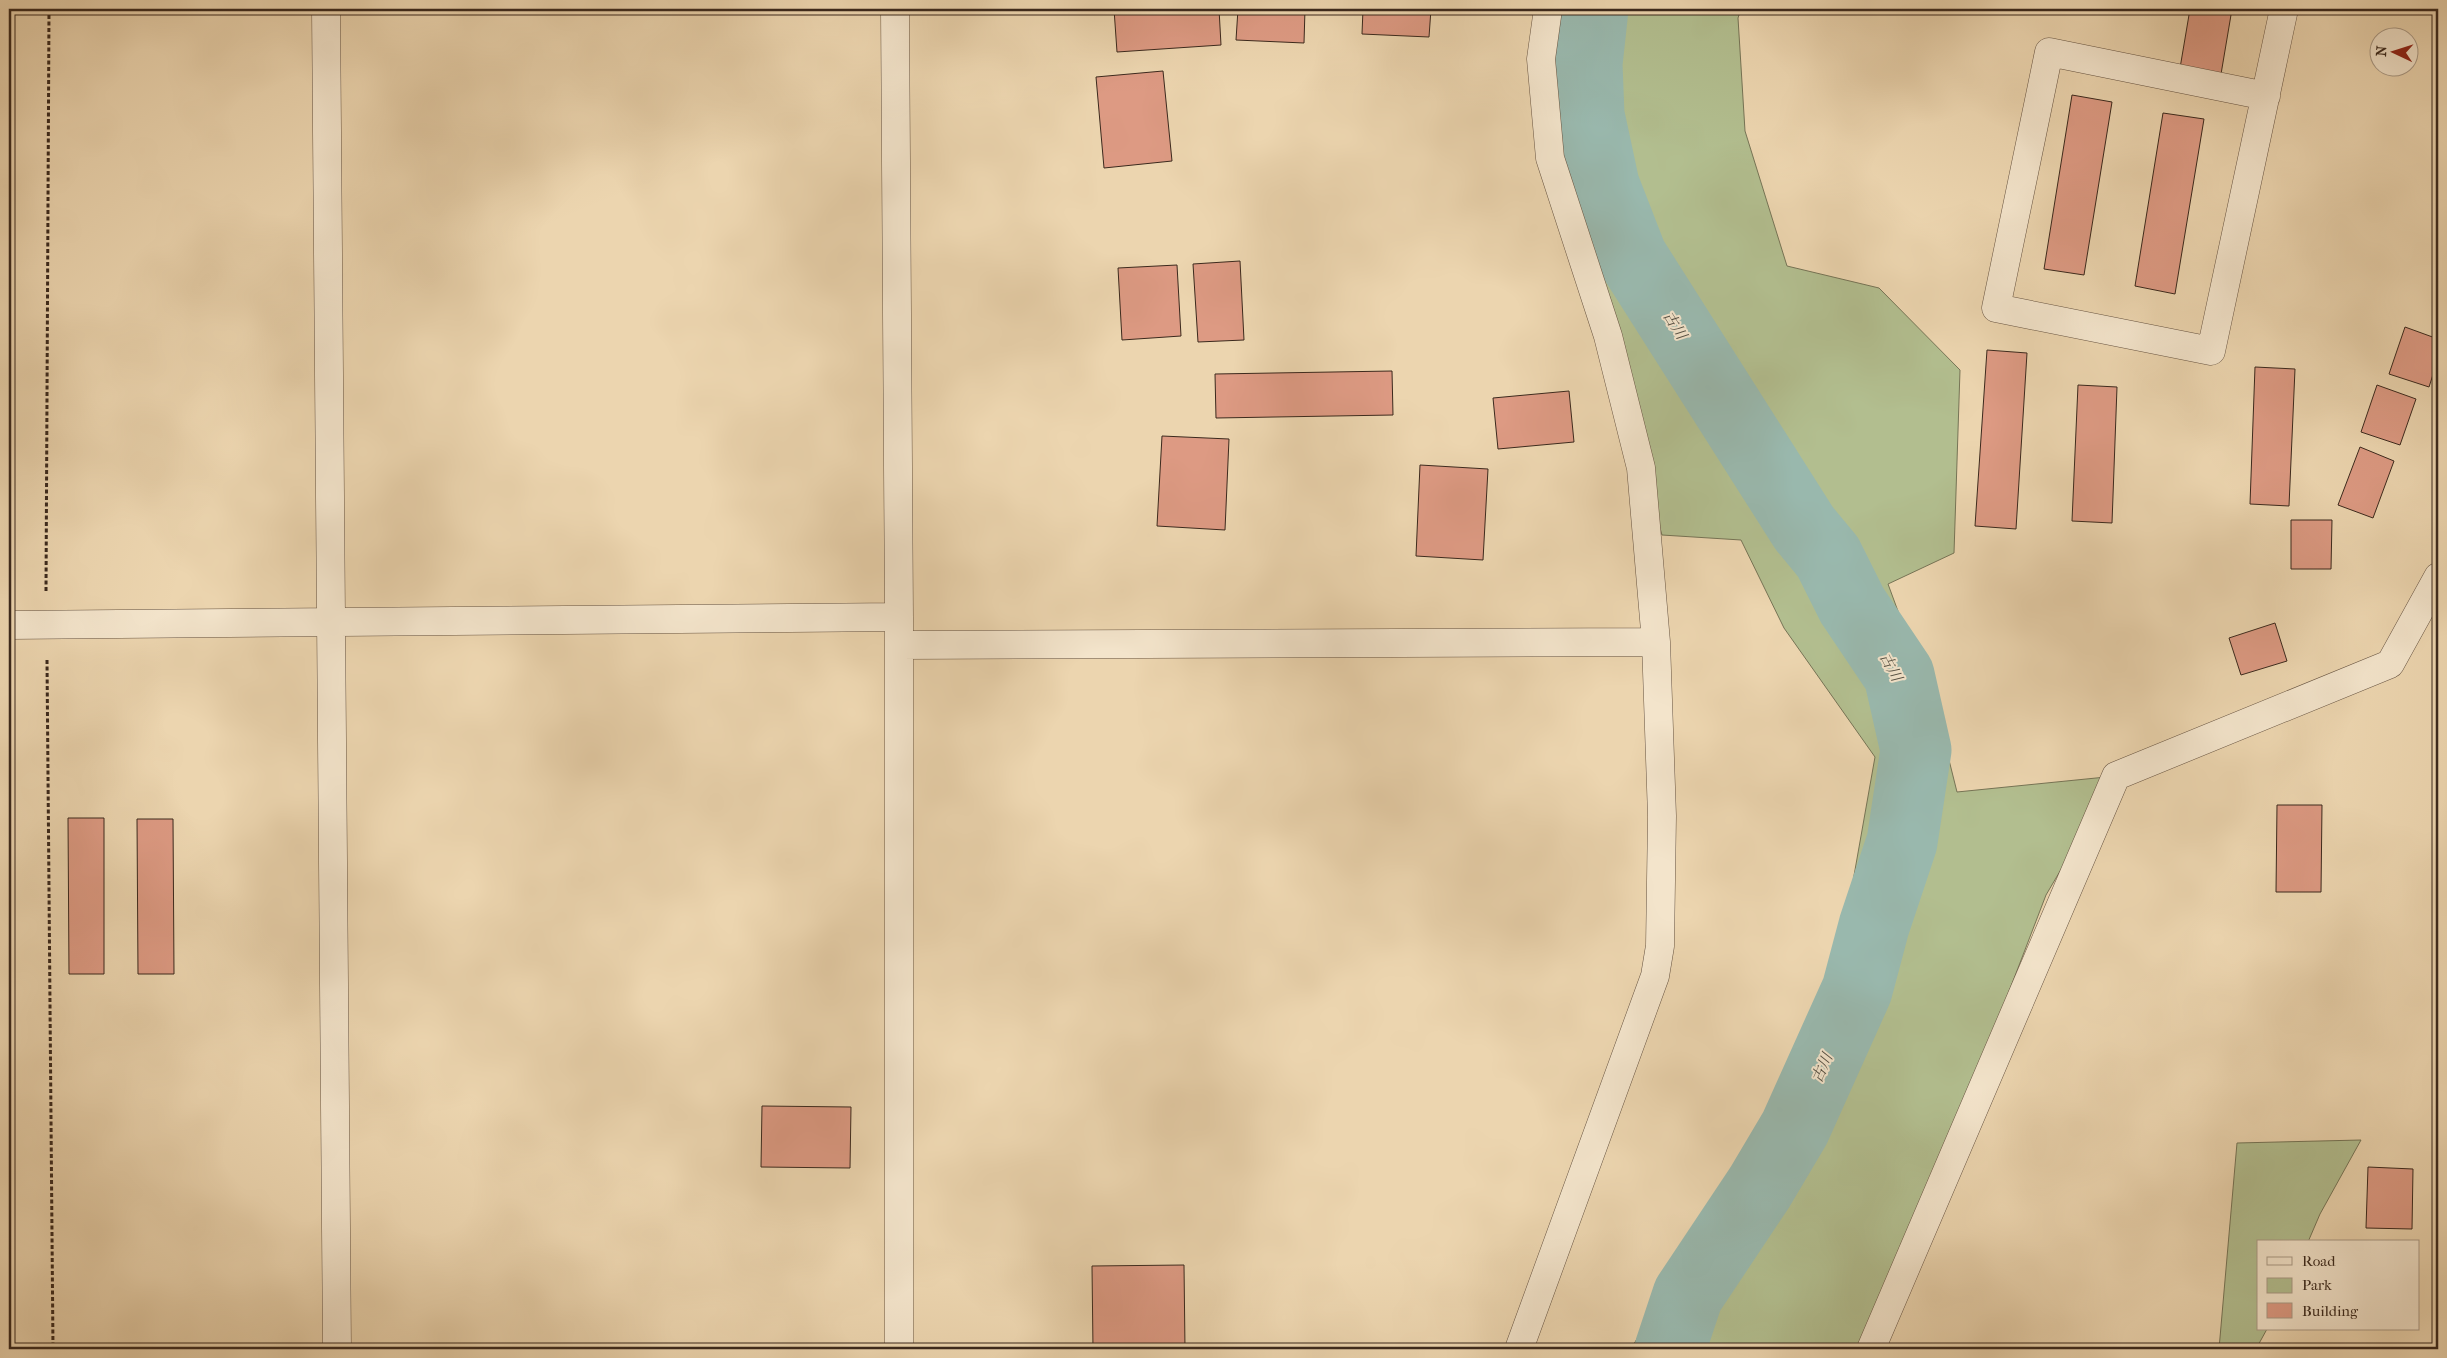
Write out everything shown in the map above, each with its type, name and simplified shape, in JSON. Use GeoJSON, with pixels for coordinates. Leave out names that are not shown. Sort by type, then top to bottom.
{"type":"FeatureCollection","features":[{"type":"Feature","properties":{"kind":"street"},"geometry":{"type":"LineString","coordinates":[[326,9],[337,1349]]}},
{"type":"Feature","properties":{"kind":"street"},"geometry":{"type":"LineString","coordinates":[[895,9],[899,617],[900,1349]]}},
{"type":"Feature","properties":{"kind":"street"},"geometry":{"type":"LineString","coordinates":[[1519,1349],[1655,976],[1660,946],[1662,816],[1656,642],[1641,468],[1608,336],[1550,158],[1541,59],[1548,9]]}},
{"type":"Feature","properties":{"kind":"street"},"geometry":{"type":"LineString","coordinates":[[2266,96],[2049,52],[1996,308],[2211,351],[2266,96],[2284,9]]}},
{"type":"Feature","properties":{"kind":"street"},"geometry":{"type":"LineString","coordinates":[[1871,1349],[2116,776],[2390,664],[2438,577]]}},
{"type":"Feature","properties":{"kind":"street"},"geometry":{"type":"LineString","coordinates":[[9,624],[899,617]]}},
{"type":"Feature","properties":{"kind":"street"},"geometry":{"type":"LineString","coordinates":[[899,644],[1656,642]]}},
{"type":"Feature","properties":{"kind":"path"},"geometry":{"type":"LineString","coordinates":[[49,9],[46,624],[53,1349]]}},
{"type":"Feature","properties":{"kind":"green space"},"geometry":{"type":"Polygon","coordinates":[[[1548,9],[1618,9],[1614,35],[1616,52],[1621,9],[1741,9],[1738,18],[1745,131],[1787,266],[1879,288],[1960,370],[1954,553],[1888,584],[1941,728],[1957,792],[2116,776],[2046,895],[1872,1349],[1631,1349],[1770,1111],[1844,932],[1875,757],[1784,628],[1741,540],[1662,535],[1590,279],[1550,158],[1548,9]]]}},
{"type":"Feature","properties":{"kind":"green space"},"geometry":{"type":"Polygon","coordinates":[[[2361,1140],[2320,1214],[2309,1240],[2257,1240],[2257,1330],[2266,1330],[2256,1349],[2219,1349],[2237,1143],[2361,1140]]]}},
{"type":"Feature","properties":{"kind":"building"},"geometry":{"type":"Polygon","coordinates":[[[1114,9],[1219,9],[1221,45],[1117,52],[1114,9]]]}},
{"type":"Feature","properties":{"kind":"building"},"geometry":{"type":"Polygon","coordinates":[[[1238,9],[1305,9],[1304,43],[1236,40],[1238,9]]]}},
{"type":"Feature","properties":{"kind":"building"},"geometry":{"type":"Polygon","coordinates":[[[1363,9],[1431,9],[1429,37],[1362,34],[1363,9]]]}},
{"type":"Feature","properties":{"kind":"building"},"geometry":{"type":"Polygon","coordinates":[[[2190,9],[2232,9],[2219,86],[2178,80],[2190,9]]]}},
{"type":"Feature","properties":{"kind":"building"},"geometry":{"type":"Polygon","coordinates":[[[1163,71],[1172,161],[1104,168],[1096,77],[1163,71]]]}},
{"type":"Feature","properties":{"kind":"building"},"geometry":{"type":"Polygon","coordinates":[[[2072,95],[2112,102],[2084,275],[2044,269],[2072,95]]]}},
{"type":"Feature","properties":{"kind":"building"},"geometry":{"type":"Polygon","coordinates":[[[2163,113],[2204,119],[2175,294],[2135,286],[2163,113]]]}},
{"type":"Feature","properties":{"kind":"building"},"geometry":{"type":"Polygon","coordinates":[[[1240,261],[1244,340],[1198,342],[1193,264],[1240,261]]]}},
{"type":"Feature","properties":{"kind":"building"},"geometry":{"type":"Polygon","coordinates":[[[1177,265],[1181,336],[1122,340],[1118,268],[1177,265]]]}},
{"type":"Feature","properties":{"kind":"building"},"geometry":{"type":"Polygon","coordinates":[[[2405,327],[2438,339],[2438,359],[2429,387],[2389,374],[2405,327]]]}},
{"type":"Feature","properties":{"kind":"building"},"geometry":{"type":"Polygon","coordinates":[[[1987,350],[2027,353],[2016,529],[1975,526],[1987,350]]]}},
{"type":"Feature","properties":{"kind":"building"},"geometry":{"type":"Polygon","coordinates":[[[2255,367],[2295,369],[2289,506],[2250,504],[2255,367]]]}},
{"type":"Feature","properties":{"kind":"building"},"geometry":{"type":"Polygon","coordinates":[[[1392,371],[1393,415],[1216,418],[1215,374],[1392,371]]]}},
{"type":"Feature","properties":{"kind":"building"},"geometry":{"type":"Polygon","coordinates":[[[2078,385],[2117,387],[2112,523],[2072,521],[2078,385]]]}},
{"type":"Feature","properties":{"kind":"building"},"geometry":{"type":"Polygon","coordinates":[[[2377,385],[2416,399],[2400,445],[2361,432],[2377,385]]]}},
{"type":"Feature","properties":{"kind":"building"},"geometry":{"type":"Polygon","coordinates":[[[1569,391],[1574,442],[1498,449],[1493,398],[1569,391]]]}},
{"type":"Feature","properties":{"kind":"building"},"geometry":{"type":"Polygon","coordinates":[[[1162,436],[1229,439],[1225,530],[1157,526],[1162,436]]]}},
{"type":"Feature","properties":{"kind":"building"},"geometry":{"type":"Polygon","coordinates":[[[2360,447],[2394,461],[2373,518],[2338,505],[2360,447]]]}},
{"type":"Feature","properties":{"kind":"building"},"geometry":{"type":"Polygon","coordinates":[[[1420,465],[1488,469],[1483,560],[1416,556],[1420,465]]]}},
{"type":"Feature","properties":{"kind":"building"},"geometry":{"type":"Polygon","coordinates":[[[2291,520],[2332,520],[2331,569],[2291,569],[2291,520]]]}},
{"type":"Feature","properties":{"kind":"building"},"geometry":{"type":"Polygon","coordinates":[[[2275,623],[2287,661],[2241,675],[2229,638],[2275,623]]]}},
{"type":"Feature","properties":{"kind":"building"},"geometry":{"type":"Polygon","coordinates":[[[2277,805],[2322,805],[2321,892],[2276,892],[2277,805]]]}},
{"type":"Feature","properties":{"kind":"building"},"geometry":{"type":"Polygon","coordinates":[[[68,818],[104,818],[104,974],[69,974],[68,818]]]}},
{"type":"Feature","properties":{"kind":"building"},"geometry":{"type":"Polygon","coordinates":[[[137,819],[173,819],[174,974],[138,974],[137,819]]]}},
{"type":"Feature","properties":{"kind":"building"},"geometry":{"type":"Polygon","coordinates":[[[762,1106],[851,1107],[850,1168],[761,1167],[762,1106]]]}},
{"type":"Feature","properties":{"kind":"building"},"geometry":{"type":"Polygon","coordinates":[[[2368,1167],[2413,1169],[2412,1229],[2366,1228],[2368,1167]]]}},
{"type":"Feature","properties":{"kind":"building"},"geometry":{"type":"Polygon","coordinates":[[[1184,1265],[1185,1349],[1093,1349],[1092,1266],[1184,1265]]]}},
{"type":"Feature","properties":{"kind":"waterway","name":"古川"},"geometry":{"type":"LineString","coordinates":[[1593,9],[1587,64],[1589,115],[1604,185],[1632,257],[1804,528],[1828,557],[1852,605],[1899,675],[1916,750],[1902,842],[1874,926],[1857,990],[1795,1128],[1760,1187],[1688,1295],[1670,1349]]}}]}
